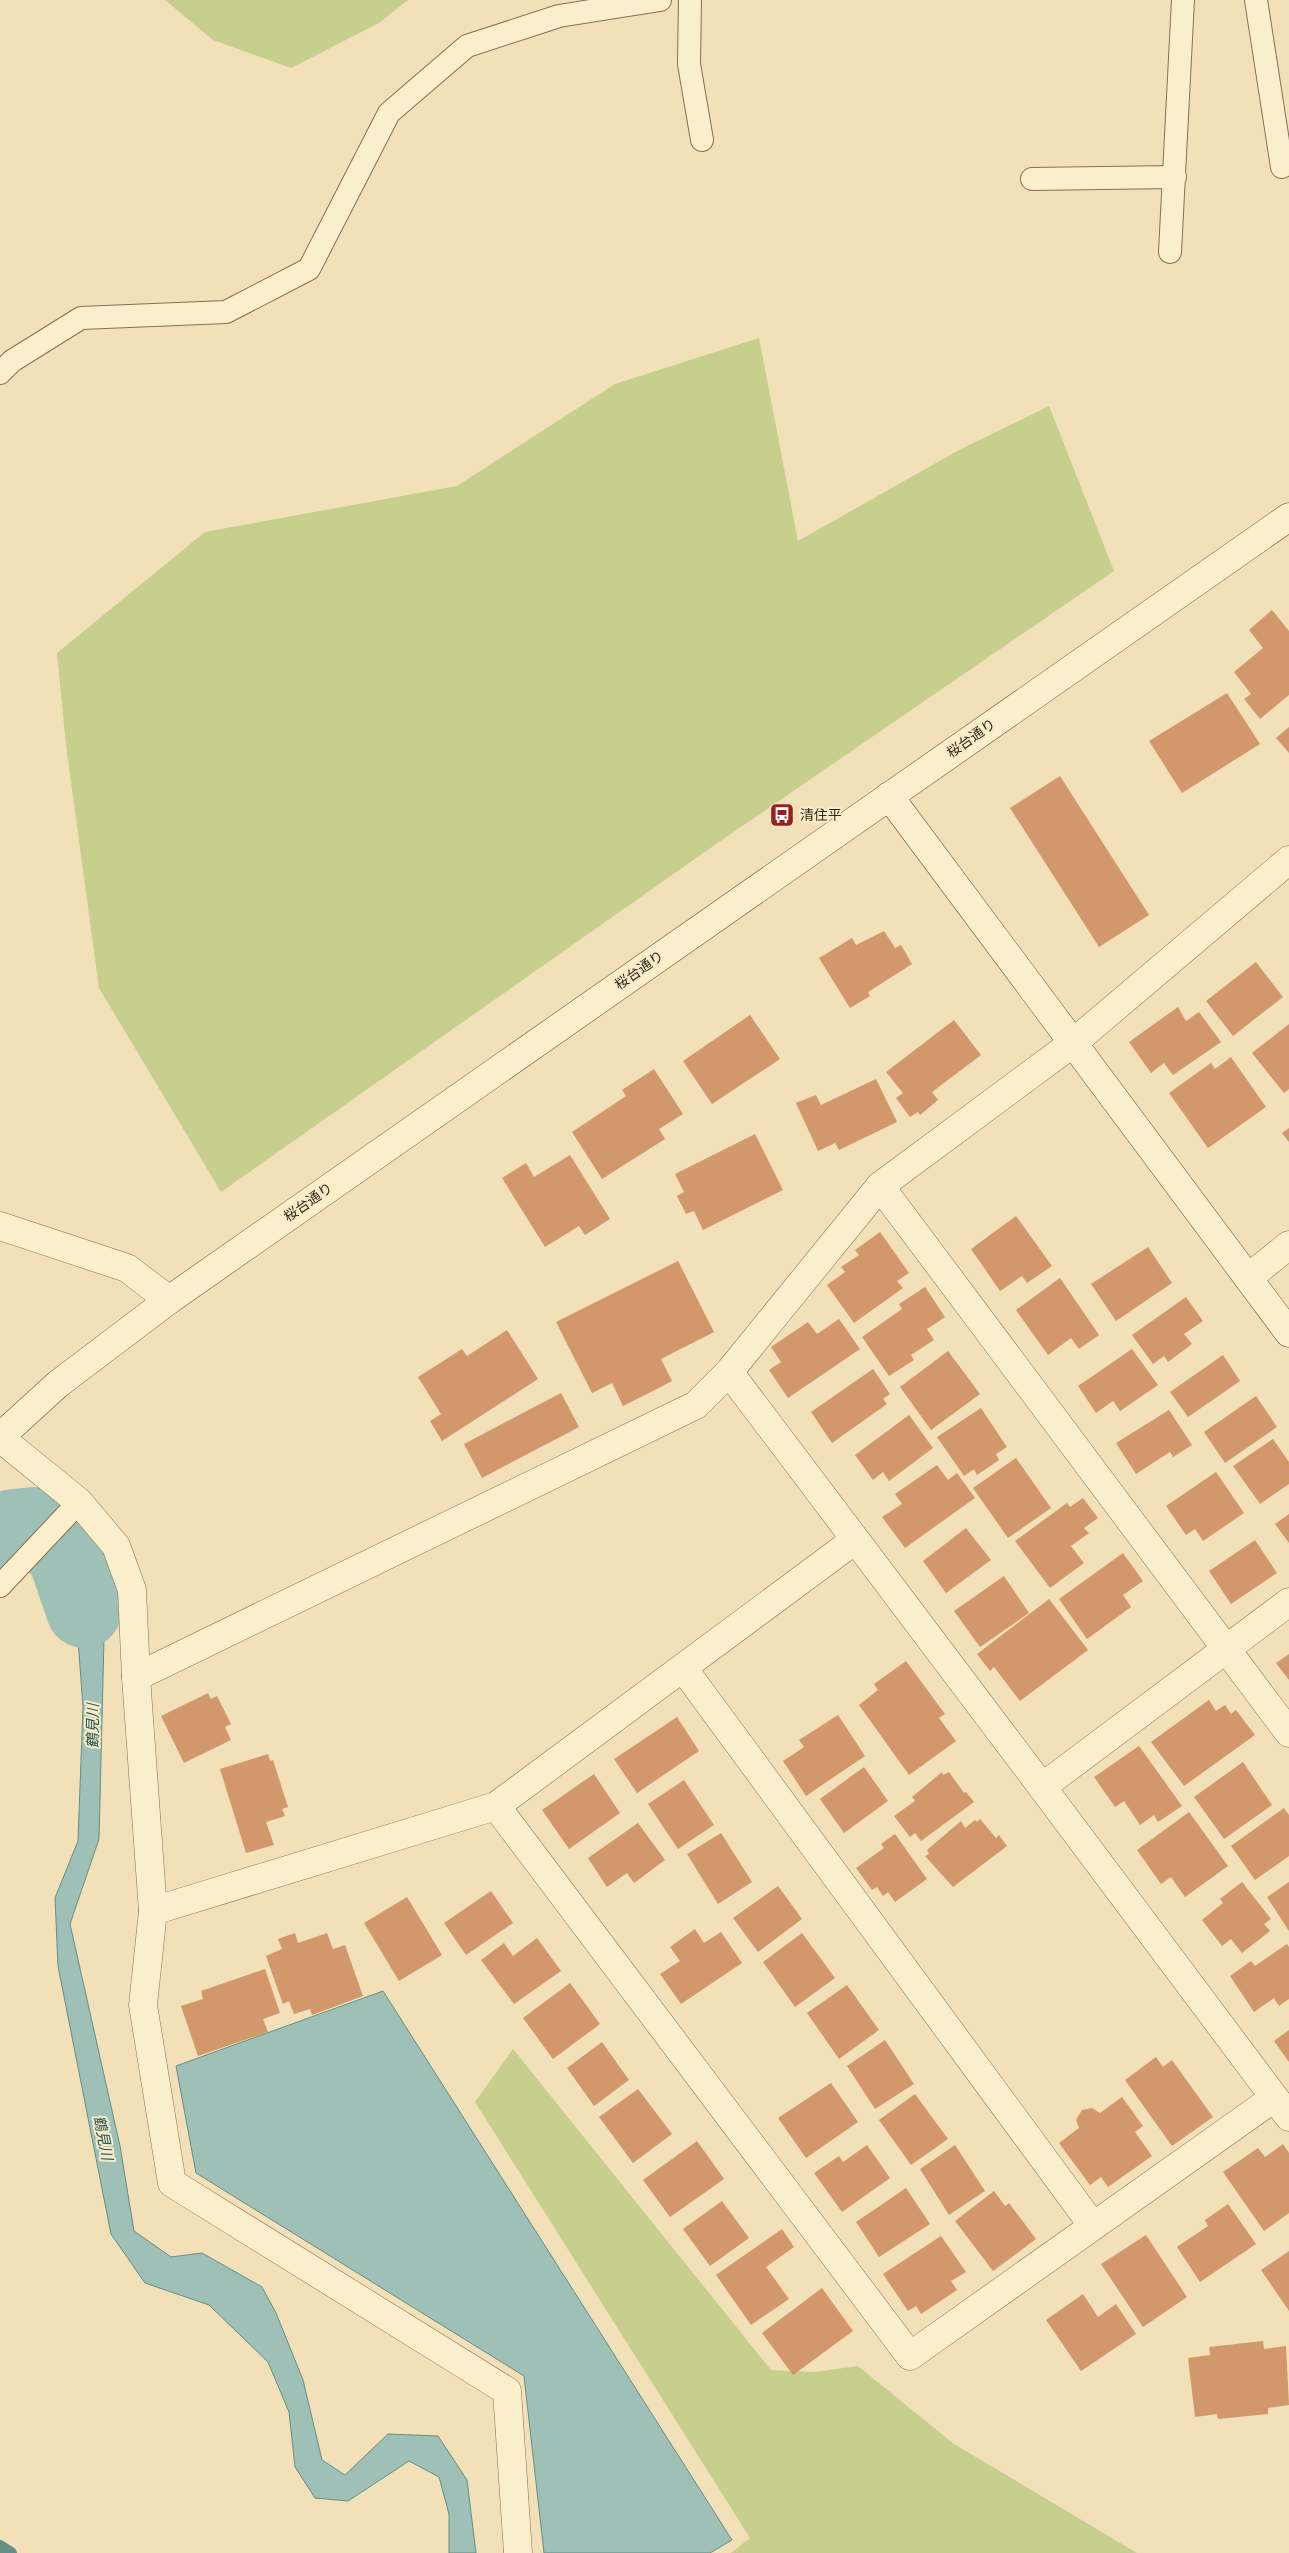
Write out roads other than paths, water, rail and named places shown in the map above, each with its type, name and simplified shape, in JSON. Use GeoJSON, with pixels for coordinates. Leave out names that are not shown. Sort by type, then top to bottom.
{"type":"FeatureCollection","features":[{"type":"Feature","properties":{"kind":"street","name":"桜台通り"},"geometry":{"type":"LineString","coordinates":[[0,1438],[58,1384],[169,1300],[1289,517]]}},
{"type":"Feature","properties":{"kind":"street"},"geometry":{"type":"LineString","coordinates":[[889,796],[1289,1333]]}},
{"type":"Feature","properties":{"kind":"street"},"geometry":{"type":"LineString","coordinates":[[136,1677],[696,1405],[729,1372],[880,1186],[1073,1043],[1289,860]]}},
{"type":"Feature","properties":{"kind":"street"},"geometry":{"type":"LineString","coordinates":[[880,1186],[1289,1733]]}},
{"type":"Feature","properties":{"kind":"street"},"geometry":{"type":"LineString","coordinates":[[0,1226],[127,1268],[169,1300]]}},
{"type":"Feature","properties":{"kind":"street"},"geometry":{"type":"LineString","coordinates":[[1248,1278],[1289,1245]]}},
{"type":"Feature","properties":{"kind":"street"},"geometry":{"type":"LineString","coordinates":[[496,1806],[910,2356],[1093,2226],[1282,2108],[729,1372]]}},
{"type":"Feature","properties":{"kind":"street"},"geometry":{"type":"LineString","coordinates":[[0,1438],[70,1512],[116,1546],[132,1590],[136,1677],[153,1912],[143,2005],[172,2183],[507,2391],[518,2553]]}},
{"type":"Feature","properties":{"kind":"street"},"geometry":{"type":"LineString","coordinates":[[153,1912],[496,1806],[855,1540]]}},
{"type":"Feature","properties":{"kind":"street"},"geometry":{"type":"LineString","coordinates":[[1042,1787],[1289,1602]]}},
{"type":"Feature","properties":{"kind":"street"},"geometry":{"type":"LineString","coordinates":[[683,1668],[1093,2226]]}},
{"type":"Feature","properties":{"kind":"lane"},"geometry":{"type":"LineString","coordinates":[[0,373],[12,361],[81,318],[226,312],[309,270],[389,113],[467,46],[559,16],[660,0]]}},
{"type":"Feature","properties":{"kind":"lane"},"geometry":{"type":"LineString","coordinates":[[690,0],[689,64],[702,140]]}},
{"type":"Feature","properties":{"kind":"lane"},"geometry":{"type":"LineString","coordinates":[[1170,252],[1182,0]]}},
{"type":"Feature","properties":{"kind":"lane"},"geometry":{"type":"LineString","coordinates":[[1256,0],[1282,167]]}},
{"type":"Feature","properties":{"kind":"lane"},"geometry":{"type":"LineString","coordinates":[[1032,179],[1175,177]]}},
{"type":"Feature","properties":{"kind":"lane"},"geometry":{"type":"LineString","coordinates":[[0,1586],[70,1512]]}},
{"type":"Feature","properties":{"kind":"water"},"geometry":{"type":"Polygon","coordinates":[[[41,1512],[80,1544],[95,1573],[104,1639],[99,1839],[70,1924],[120,2146],[134,2231],[171,2257],[202,2253],[262,2287],[276,2313],[303,2380],[322,2460],[345,2475],[388,2434],[438,2436],[467,2480],[476,2553],[449,2553],[449,2514],[439,2477],[409,2461],[348,2501],[315,2498],[295,2467],[289,2412],[268,2362],[209,2305],[145,2283],[111,2234],[58,1966],[55,1898],[78,1841],[83,1707],[75,1599],[56,1565],[23,1535],[41,1512]]]}},
{"type":"Feature","properties":{"kind":"water"},"geometry":{"type":"Polygon","coordinates":[[[383,1991],[732,2540],[710,2553],[544,2553],[524,2376],[196,2173],[176,2066],[383,1991]]]}},
{"type":"Feature","properties":{"kind":"waterway","name":"鶴見川"},"geometry":{"type":"LineString","coordinates":[[0,1542],[14,1527],[34,1525],[65,1554],[84,1610]]}},
{"type":"Feature","properties":{"kind":"waterway"},"geometry":{"type":"LineString","coordinates":[[0,2546],[11,2553]]}},
{"type":"Feature","properties":{"kind":"place","name":"清住平"},"geometry":{"type":"Point","coordinates":[782,815]}}]}
